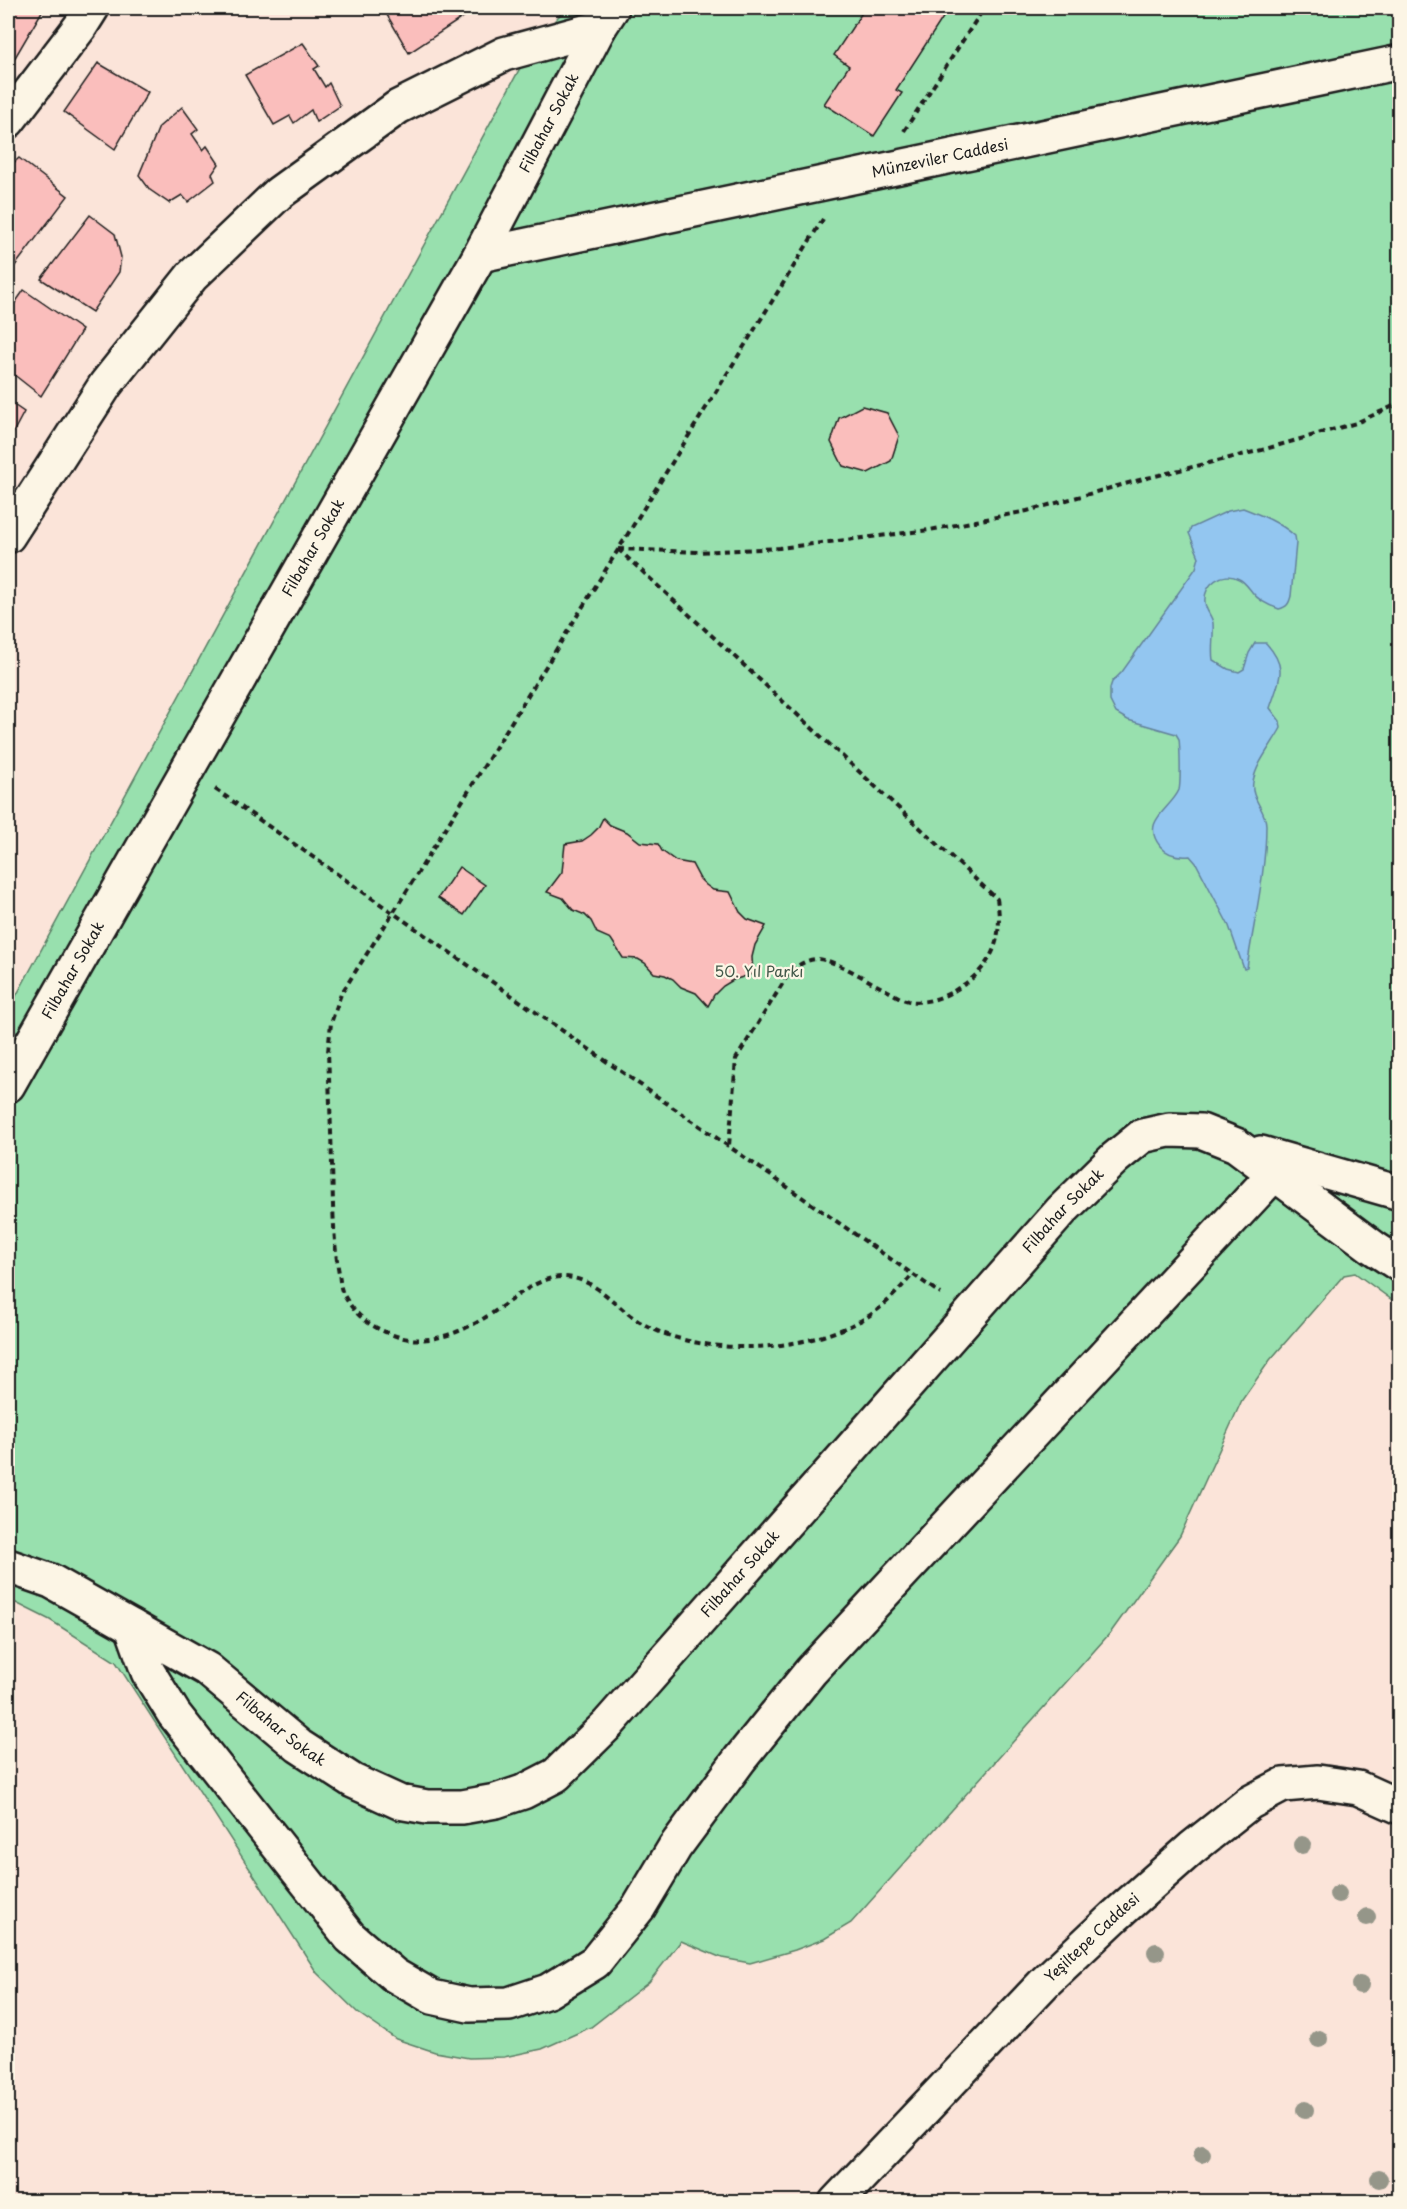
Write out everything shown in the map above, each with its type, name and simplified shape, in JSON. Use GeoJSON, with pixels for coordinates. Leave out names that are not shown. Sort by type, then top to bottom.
{"type":"FeatureCollection","features":[{"type":"Feature","properties":{"kind":"street"},"geometry":{"type":"LineString","coordinates":[[8,121],[92,8]]}},
{"type":"Feature","properties":{"kind":"street"},"geometry":{"type":"LineString","coordinates":[[8,536],[113,375],[192,276],[279,193],[398,107],[504,54],[605,18]]}},
{"type":"Feature","properties":{"kind":"street","name":"Filbahar Sokak"},"geometry":{"type":"LineString","coordinates":[[8,1085],[480,255],[605,18]]}},
{"type":"Feature","properties":{"kind":"street","name":"Münzeviler Caddesi"},"geometry":{"type":"LineString","coordinates":[[480,255],[1400,62]]}},
{"type":"Feature","properties":{"kind":"street","name":"Filbahar Sokak"},"geometry":{"type":"LineString","coordinates":[[8,1566],[51,1581],[207,1669],[298,1746],[353,1781],[384,1796],[399,1802],[427,1807],[462,1807],[496,1801],[523,1792],[556,1775],[608,1724],[1062,1210],[1115,1158],[1142,1136],[1170,1130],[1201,1131],[1236,1145],[1400,1265]]}},
{"type":"Feature","properties":{"kind":"street"},"geometry":{"type":"LineString","coordinates":[[1236,1145],[1400,1193]]}},
{"type":"Feature","properties":{"kind":"street"},"geometry":{"type":"LineString","coordinates":[[132,1627],[148,1672],[174,1714],[350,1937],[394,1975],[432,1997],[469,2005],[509,2004],[549,1991],[595,1962],[639,1906],[675,1846],[740,1759],[811,1671],[1275,1173]]}},
{"type":"Feature","properties":{"kind":"street","name":"Yeşiltepe Caddesi"},"geometry":{"type":"LineString","coordinates":[[837,2202],[1046,1981],[1192,1848],[1249,1803],[1283,1785],[1318,1782],[1358,1788],[1400,1807]]}},
{"type":"Feature","properties":{"kind":"path"},"geometry":{"type":"LineString","coordinates":[[913,1274],[887,1303],[840,1331],[800,1341],[763,1346],[732,1349],[698,1344],[668,1335],[644,1325],[593,1285],[580,1279],[563,1277],[545,1279],[525,1290],[498,1310],[444,1337],[408,1340],[378,1329],[357,1314],[342,1290],[335,1245],[328,1052],[332,1023],[341,994],[618,549],[863,175],[984,8],[998,14],[1013,13],[1025,8]]}},
{"type":"Feature","properties":{"kind":"path"},"geometry":{"type":"LineString","coordinates":[[618,549],[699,552],[779,548],[930,530],[1027,511],[1143,479],[1262,450],[1356,423],[1400,403]]}},
{"type":"Feature","properties":{"kind":"path"},"geometry":{"type":"LineString","coordinates":[[618,549],[997,899],[998,936],[987,963],[973,980],[946,996],[933,1000],[908,1001],[832,963],[817,959],[804,962],[791,970],[736,1059],[729,1146]]}},
{"type":"Feature","properties":{"kind":"path"},"geometry":{"type":"LineString","coordinates":[[188,770],[970,1314]]}},
{"type":"Feature","properties":{"kind":"green space","name":"50. Yıl Parkı"},"geometry":{"type":"Polygon","coordinates":[[[566,8],[1399,8],[1399,1305],[1355,1273],[1344,1275],[1270,1360],[1242,1400],[1180,1536],[1111,1632],[851,1923],[824,1939],[750,1963],[722,1958],[681,1941],[649,1982],[591,2027],[542,2049],[504,2057],[469,2058],[435,2052],[396,2039],[358,2013],[317,1973],[116,1662],[50,1620],[8,1599],[8,1011],[532,46],[566,8]]]}},
{"type":"Feature","properties":{"kind":"water"},"geometry":{"type":"Polygon","coordinates":[[[1243,508],[1284,527],[1295,536],[1296,543],[1291,596],[1284,607],[1279,609],[1264,602],[1239,579],[1227,576],[1215,580],[1205,595],[1205,605],[1213,623],[1213,660],[1228,669],[1239,672],[1244,669],[1255,643],[1266,643],[1278,660],[1280,668],[1279,682],[1270,708],[1280,721],[1281,728],[1261,761],[1253,782],[1254,794],[1264,814],[1266,825],[1262,879],[1247,968],[1244,969],[1229,926],[1196,863],[1190,856],[1170,854],[1160,846],[1155,837],[1153,829],[1155,822],[1179,790],[1179,739],[1176,734],[1128,720],[1116,713],[1110,701],[1112,682],[1122,672],[1196,568],[1199,557],[1189,533],[1191,528],[1228,511],[1243,508]]]}},
{"type":"Feature","properties":{"kind":"building"},"geometry":{"type":"Polygon","coordinates":[[[8,8],[44,8],[10,66],[8,65],[8,8]]]}},
{"type":"Feature","properties":{"kind":"building"},"geometry":{"type":"Polygon","coordinates":[[[383,8],[477,8],[409,53],[383,8]]]}},
{"type":"Feature","properties":{"kind":"building"},"geometry":{"type":"Polygon","coordinates":[[[865,8],[932,8],[944,16],[896,90],[902,93],[874,136],[824,104],[849,66],[834,55],[865,8]]]}},
{"type":"Feature","properties":{"kind":"building"},"geometry":{"type":"Polygon","coordinates":[[[303,43],[319,66],[314,69],[325,87],[329,83],[340,106],[316,122],[311,110],[294,123],[290,116],[274,125],[245,75],[303,43]]]}},
{"type":"Feature","properties":{"kind":"building"},"geometry":{"type":"Polygon","coordinates":[[[98,63],[148,92],[115,149],[64,112],[98,63]]]}},
{"type":"Feature","properties":{"kind":"building"},"geometry":{"type":"Polygon","coordinates":[[[182,107],[198,129],[192,134],[203,150],[207,146],[219,164],[212,174],[215,181],[188,202],[182,195],[169,203],[150,190],[139,175],[159,127],[182,107]]]}},
{"type":"Feature","properties":{"kind":"building"},"geometry":{"type":"Polygon","coordinates":[[[19,158],[68,196],[8,275],[8,168],[19,158]]]}},
{"type":"Feature","properties":{"kind":"building"},"geometry":{"type":"Polygon","coordinates":[[[90,215],[115,234],[121,257],[119,272],[92,312],[41,279],[90,215]]]}},
{"type":"Feature","properties":{"kind":"building"},"geometry":{"type":"Polygon","coordinates":[[[24,290],[82,330],[41,396],[8,370],[8,313],[24,290]]]}},
{"type":"Feature","properties":{"kind":"building"},"geometry":{"type":"Polygon","coordinates":[[[8,401],[24,412],[8,442],[8,401]]]}},
{"type":"Feature","properties":{"kind":"building"},"geometry":{"type":"Polygon","coordinates":[[[862,406],[887,413],[899,436],[891,461],[868,473],[843,466],[831,442],[839,418],[862,406]]]}},
{"type":"Feature","properties":{"kind":"building"},"geometry":{"type":"Polygon","coordinates":[[[603,818],[610,825],[627,832],[640,842],[658,844],[662,851],[676,861],[692,864],[706,885],[713,890],[730,892],[740,912],[747,919],[766,926],[755,945],[752,957],[753,974],[733,980],[723,986],[708,1006],[696,993],[681,987],[665,975],[654,973],[638,959],[623,958],[611,939],[597,933],[585,915],[573,910],[563,898],[547,892],[562,872],[565,844],[582,841],[591,835],[603,818]]]}},
{"type":"Feature","properties":{"kind":"building"},"geometry":{"type":"Polygon","coordinates":[[[459,867],[485,885],[464,915],[438,898],[459,867]]]}}]}
